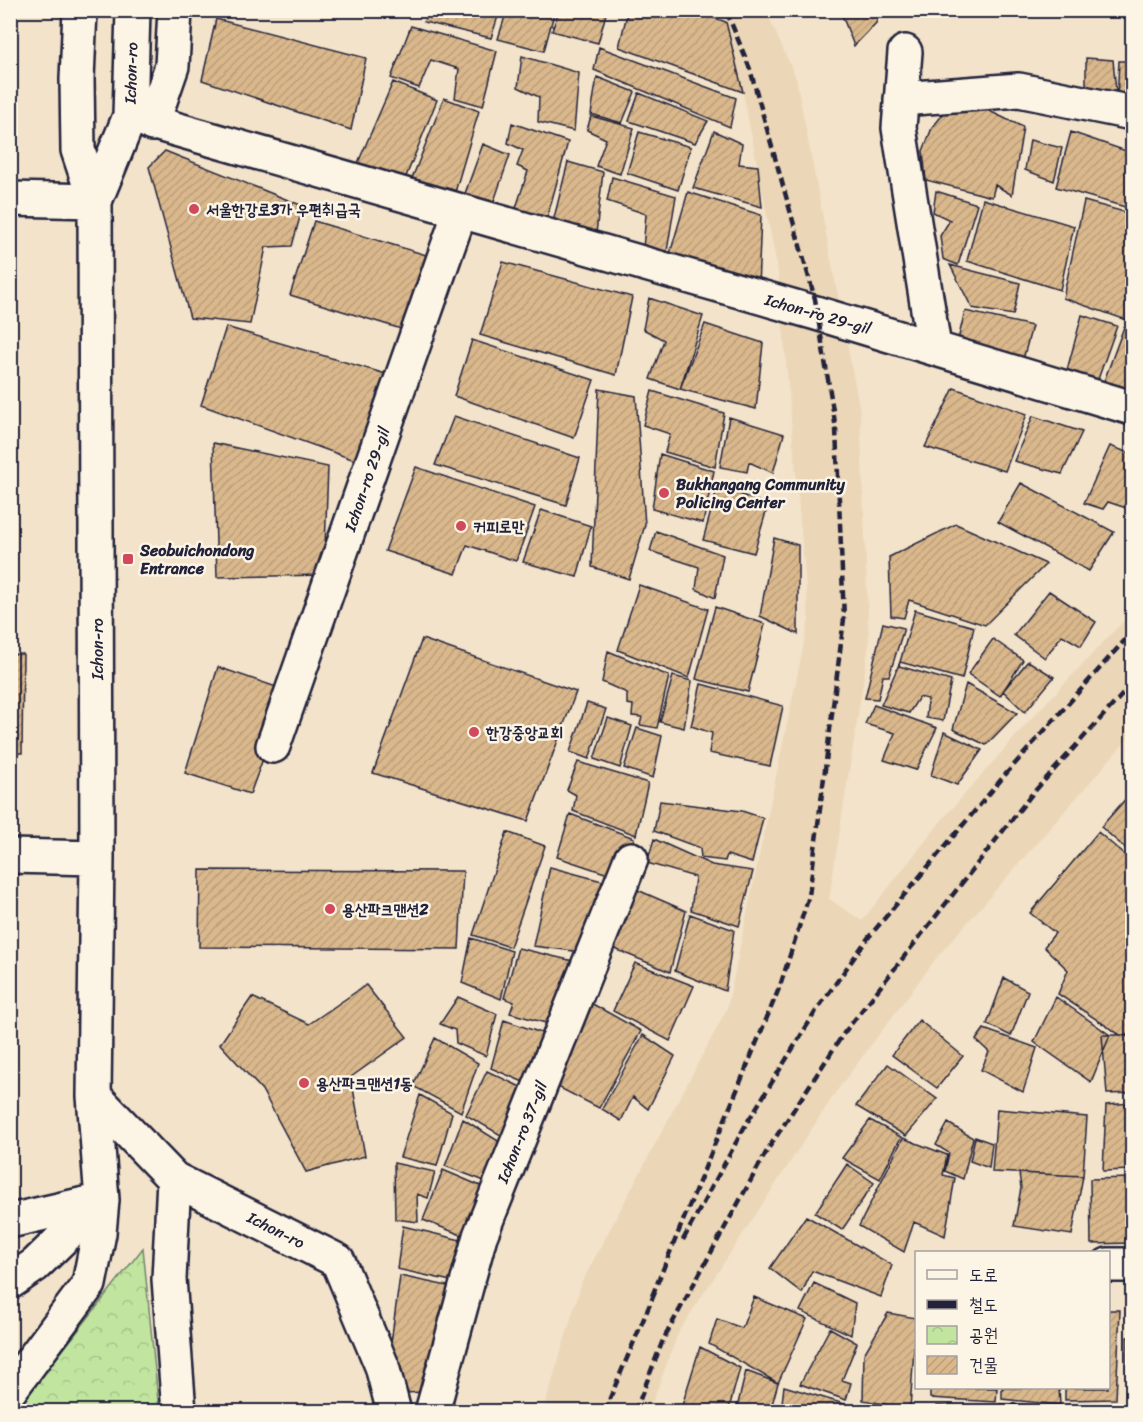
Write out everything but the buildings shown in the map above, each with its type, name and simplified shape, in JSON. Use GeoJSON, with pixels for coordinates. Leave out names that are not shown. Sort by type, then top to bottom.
{"type":"FeatureCollection","features":[{"type":"Feature","properties":{"kind":"street","name":"Ichon-ro"},"geometry":{"type":"LineString","coordinates":[[10,1390],[89,1284],[99,1233],[102,1200],[94,1096],[97,858],[95,201],[78,150],[77,79],[80,10]]}},
{"type":"Feature","properties":{"kind":"street","name":"Ichon-ro"},"geometry":{"type":"LineString","coordinates":[[95,201],[141,120],[133,10]]}},
{"type":"Feature","properties":{"kind":"street"},"geometry":{"type":"LineString","coordinates":[[141,120],[172,66],[175,10]]}},
{"type":"Feature","properties":{"kind":"street"},"geometry":{"type":"LineString","coordinates":[[905,52],[899,128],[934,347]]}},
{"type":"Feature","properties":{"kind":"street"},"geometry":{"type":"LineString","coordinates":[[901,99],[1019,90],[1132,113]]}},
{"type":"Feature","properties":{"kind":"street","name":"Ichon-ro 29-gil"},"geometry":{"type":"LineString","coordinates":[[141,120],[934,347],[1132,408]]}},
{"type":"Feature","properties":{"kind":"street"},"geometry":{"type":"LineString","coordinates":[[10,199],[95,201]]}},
{"type":"Feature","properties":{"kind":"street","name":"Ichon-ro 29-gil"},"geometry":{"type":"LineString","coordinates":[[273,746],[460,212]]}},
{"type":"Feature","properties":{"kind":"street"},"geometry":{"type":"LineString","coordinates":[[10,856],[97,858]]}},
{"type":"Feature","properties":{"kind":"street","name":"Ichon-ro 37-gil"},"geometry":{"type":"LineString","coordinates":[[432,1412],[480,1236],[631,859]]}},
{"type":"Feature","properties":{"kind":"street","name":"Ichon-ro"},"geometry":{"type":"LineString","coordinates":[[94,1096],[174,1179],[338,1261],[382,1366],[394,1412]]}},
{"type":"Feature","properties":{"kind":"street"},"geometry":{"type":"LineString","coordinates":[[174,1179],[169,1279],[178,1412]]}},
{"type":"Feature","properties":{"kind":"street"},"geometry":{"type":"LineString","coordinates":[[10,1221],[102,1200]]}},
{"type":"Feature","properties":{"kind":"street"},"geometry":{"type":"LineString","coordinates":[[10,1282],[35,1265],[102,1200]]}},
{"type":"Feature","properties":{"kind":"street"},"geometry":{"type":"LineString","coordinates":[[1110,1265],[1132,1265]]}},
{"type":"Feature","properties":{"kind":"shaded area"},"geometry":{"type":"Polygon","coordinates":[[[704,11],[766,11],[796,78],[860,411],[869,644],[829,899],[862,921],[943,819],[1030,720],[1132,612],[1132,734],[938,956],[838,1089],[679,1331],[649,1411],[543,1412],[582,1282],[727,1009],[809,620],[778,271],[743,92],[704,11]]]}},
{"type":"Feature","properties":{"kind":"green space"},"geometry":{"type":"Polygon","coordinates":[[[143,1248],[159,1411],[15,1411],[143,1248]]]}},
{"type":"Feature","properties":{"kind":"railway"},"geometry":{"type":"LineString","coordinates":[[652,1296],[780,986],[809,896],[844,619],[836,429],[815,299],[750,69],[726,10]]}},
{"type":"Feature","properties":{"kind":"railway"},"geometry":{"type":"LineString","coordinates":[[683,1240],[745,1126],[816,1011],[868,938],[1005,775],[1132,632]]}},
{"type":"Feature","properties":{"kind":"railway"},"geometry":{"type":"LineString","coordinates":[[635,1412],[663,1340],[768,1149],[844,1033],[1032,794],[1132,684]]}},
{"type":"Feature","properties":{"kind":"railway"},"geometry":{"type":"LineString","coordinates":[[604,1412],[656,1290]]}},
{"type":"Feature","properties":{"kind":"place","name":"서울한강로3가 우편취급국"},"geometry":{"type":"Point","coordinates":[194,209]}},
{"type":"Feature","properties":{"kind":"place","name":"Bukhangang Community Policing Center"},"geometry":{"type":"Point","coordinates":[664,493]}},
{"type":"Feature","properties":{"kind":"place","name":"커피로만"},"geometry":{"type":"Point","coordinates":[461,526]}},
{"type":"Feature","properties":{"kind":"place","name":"Seobuichondong Entrance"},"geometry":{"type":"Point","coordinates":[128,559]}},
{"type":"Feature","properties":{"kind":"place","name":"한강중앙교회"},"geometry":{"type":"Point","coordinates":[474,732]}},
{"type":"Feature","properties":{"kind":"place","name":"용산파크맨션2"},"geometry":{"type":"Point","coordinates":[330,909]}},
{"type":"Feature","properties":{"kind":"place","name":"용산파크맨션1동"},"geometry":{"type":"Point","coordinates":[304,1083]}}]}
